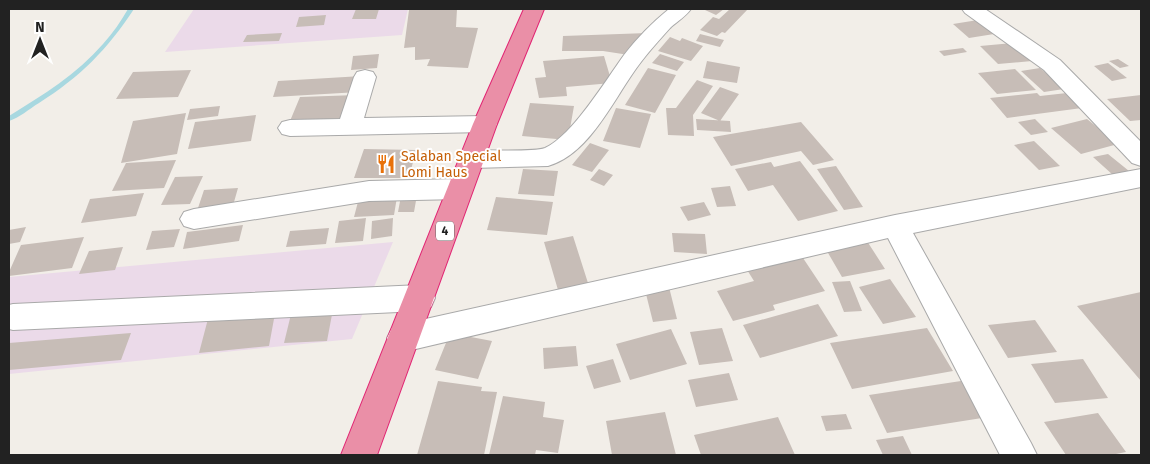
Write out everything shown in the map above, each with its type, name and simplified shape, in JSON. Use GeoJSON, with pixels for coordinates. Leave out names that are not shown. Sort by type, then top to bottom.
{"type":"FeatureCollection","features":[{"type":"Feature","properties":{"kind":"highway","name":"4"},"geometry":{"type":"LineString","coordinates":[[359,455],[485,124],[534,9]]}},
{"type":"Feature","properties":{"kind":"street"},"geometry":{"type":"LineString","coordinates":[[472,159],[548,157],[564,147],[589,121],[633,58],[664,24],[681,9]]}},
{"type":"Feature","properties":{"kind":"street"},"geometry":{"type":"LineString","coordinates":[[972,9],[1052,65],[1141,156]]}},
{"type":"Feature","properties":{"kind":"street"},"geometry":{"type":"LineString","coordinates":[[349,128],[365,77]]}},
{"type":"Feature","properties":{"kind":"street"},"geometry":{"type":"LineString","coordinates":[[290,128],[485,124]]}},
{"type":"Feature","properties":{"kind":"street"},"geometry":{"type":"LineString","coordinates":[[403,338],[895,226],[1141,178]]}},
{"type":"Feature","properties":{"kind":"street"},"geometry":{"type":"LineString","coordinates":[[194,219],[369,191],[460,189]]}},
{"type":"Feature","properties":{"kind":"street"},"geometry":{"type":"LineString","coordinates":[[895,226],[1019,455]]}},
{"type":"Feature","properties":{"kind":"street"},"geometry":{"type":"LineString","coordinates":[[14,316],[420,298]]}},
{"type":"Feature","properties":{"kind":"shaded area"},"geometry":{"type":"Polygon","coordinates":[[[194,9],[408,9],[402,35],[165,52],[194,9]]]}},
{"type":"Feature","properties":{"kind":"shaded area"},"geometry":{"type":"Polygon","coordinates":[[[393,242],[352,339],[9,374],[9,277],[393,242]]]}},
{"type":"Feature","properties":{"kind":"building"},"geometry":{"type":"Polygon","coordinates":[[[356,9],[379,9],[376,19],[352,19],[356,9]]]}},
{"type":"Feature","properties":{"kind":"building"},"geometry":{"type":"Polygon","coordinates":[[[457,9],[456,27],[478,28],[468,68],[427,66],[430,59],[415,60],[415,47],[404,48],[409,10],[457,9]]]}},
{"type":"Feature","properties":{"kind":"building"},"geometry":{"type":"Polygon","coordinates":[[[724,9],[716,15],[705,10],[724,9]]]}},
{"type":"Feature","properties":{"kind":"building"},"geometry":{"type":"Polygon","coordinates":[[[730,9],[748,9],[725,33],[722,32],[717,36],[700,30],[713,17],[719,19],[730,9]]]}},
{"type":"Feature","properties":{"kind":"building"},"geometry":{"type":"Polygon","coordinates":[[[326,15],[324,25],[296,27],[299,17],[326,15]]]}},
{"type":"Feature","properties":{"kind":"building"},"geometry":{"type":"Polygon","coordinates":[[[978,20],[994,34],[969,38],[953,24],[978,20]]]}},
{"type":"Feature","properties":{"kind":"building"},"geometry":{"type":"Polygon","coordinates":[[[282,33],[279,41],[243,42],[247,35],[282,33]]]}},
{"type":"Feature","properties":{"kind":"building"},"geometry":{"type":"Polygon","coordinates":[[[648,33],[629,55],[603,51],[562,51],[563,36],[648,33]]]}},
{"type":"Feature","properties":{"kind":"building"},"geometry":{"type":"Polygon","coordinates":[[[700,34],[724,40],[720,47],[696,41],[700,34]]]}},
{"type":"Feature","properties":{"kind":"building"},"geometry":{"type":"Polygon","coordinates":[[[670,37],[680,41],[682,38],[703,46],[691,61],[658,51],[670,37]]]}},
{"type":"Feature","properties":{"kind":"building"},"geometry":{"type":"Polygon","coordinates":[[[1013,43],[1032,61],[998,64],[980,46],[1013,43]]]}},
{"type":"Feature","properties":{"kind":"building"},"geometry":{"type":"Polygon","coordinates":[[[963,48],[967,52],[944,56],[939,51],[963,48]]]}},
{"type":"Feature","properties":{"kind":"building"},"geometry":{"type":"Polygon","coordinates":[[[379,54],[377,68],[351,70],[353,56],[379,54]]]}},
{"type":"Feature","properties":{"kind":"building"},"geometry":{"type":"Polygon","coordinates":[[[660,54],[684,62],[677,71],[652,63],[660,54]]]}},
{"type":"Feature","properties":{"kind":"building"},"geometry":{"type":"Polygon","coordinates":[[[604,56],[612,83],[566,87],[567,96],[539,98],[535,78],[546,77],[543,61],[604,56]]]}},
{"type":"Feature","properties":{"kind":"building"},"geometry":{"type":"Polygon","coordinates":[[[1118,59],[1129,66],[1120,68],[1109,61],[1118,59]]]}},
{"type":"Feature","properties":{"kind":"building"},"geometry":{"type":"Polygon","coordinates":[[[707,61],[740,67],[737,83],[703,78],[707,61]]]}},
{"type":"Feature","properties":{"kind":"building"},"geometry":{"type":"Polygon","coordinates":[[[1108,63],[1127,78],[1112,81],[1094,66],[1108,63]]]}},
{"type":"Feature","properties":{"kind":"building"},"geometry":{"type":"Polygon","coordinates":[[[648,68],[676,75],[655,113],[625,105],[648,68]]]}},
{"type":"Feature","properties":{"kind":"building"},"geometry":{"type":"Polygon","coordinates":[[[1040,68],[1064,89],[1044,92],[1021,71],[1040,68]]]}},
{"type":"Feature","properties":{"kind":"building"},"geometry":{"type":"Polygon","coordinates":[[[1015,69],[1036,90],[997,94],[978,73],[1015,69]]]}},
{"type":"Feature","properties":{"kind":"building"},"geometry":{"type":"Polygon","coordinates":[[[191,70],[178,97],[116,99],[133,72],[191,70]]]}},
{"type":"Feature","properties":{"kind":"building"},"geometry":{"type":"Polygon","coordinates":[[[362,76],[359,92],[273,97],[278,81],[362,76]]]}},
{"type":"Feature","properties":{"kind":"building"},"geometry":{"type":"Polygon","coordinates":[[[697,80],[713,86],[693,115],[694,136],[668,135],[666,108],[676,108],[697,80]]]}},
{"type":"Feature","properties":{"kind":"building"},"geometry":{"type":"Polygon","coordinates":[[[720,87],[739,94],[720,121],[701,113],[720,87]]]}},
{"type":"Feature","properties":{"kind":"building"},"geometry":{"type":"Polygon","coordinates":[[[1037,93],[1040,96],[1067,93],[1082,108],[1007,118],[990,98],[1037,93]]]}},
{"type":"Feature","properties":{"kind":"building"},"geometry":{"type":"Polygon","coordinates":[[[357,95],[350,120],[290,121],[300,97],[357,95]]]}},
{"type":"Feature","properties":{"kind":"building"},"geometry":{"type":"Polygon","coordinates":[[[1141,95],[1141,120],[1130,121],[1107,99],[1141,95]]]}},
{"type":"Feature","properties":{"kind":"building"},"geometry":{"type":"Polygon","coordinates":[[[530,103],[574,106],[568,140],[522,136],[530,103]]]}},
{"type":"Feature","properties":{"kind":"building"},"geometry":{"type":"Polygon","coordinates":[[[220,106],[218,116],[187,120],[190,109],[220,106]]]}},
{"type":"Feature","properties":{"kind":"building"},"geometry":{"type":"Polygon","coordinates":[[[616,108],[651,114],[640,148],[603,141],[616,108]]]}},
{"type":"Feature","properties":{"kind":"building"},"geometry":{"type":"Polygon","coordinates":[[[186,113],[177,154],[121,163],[133,121],[186,113]]]}},
{"type":"Feature","properties":{"kind":"building"},"geometry":{"type":"Polygon","coordinates":[[[256,115],[251,141],[188,149],[195,122],[256,115]]]}},
{"type":"Feature","properties":{"kind":"building"},"geometry":{"type":"Polygon","coordinates":[[[696,119],[730,121],[731,132],[697,130],[696,119]]]}},
{"type":"Feature","properties":{"kind":"building"},"geometry":{"type":"Polygon","coordinates":[[[1035,119],[1048,132],[1031,135],[1018,122],[1035,119]]]}},
{"type":"Feature","properties":{"kind":"building"},"geometry":{"type":"Polygon","coordinates":[[[1087,119],[1118,144],[1081,154],[1051,128],[1087,119]]]}},
{"type":"Feature","properties":{"kind":"building"},"geometry":{"type":"Polygon","coordinates":[[[801,122],[834,160],[813,165],[801,151],[731,166],[713,137],[801,122]]]}},
{"type":"Feature","properties":{"kind":"building"},"geometry":{"type":"Polygon","coordinates":[[[1034,141],[1060,166],[1039,170],[1014,145],[1034,141]]]}},
{"type":"Feature","properties":{"kind":"building"},"geometry":{"type":"Polygon","coordinates":[[[590,143],[609,150],[592,172],[572,165],[590,143]]]}},
{"type":"Feature","properties":{"kind":"building","name":"Salaban Special Lomi Haus"},"geometry":{"type":"Polygon","coordinates":[[[364,149],[416,150],[409,178],[354,178],[364,149]]]}},
{"type":"Feature","properties":{"kind":"building"},"geometry":{"type":"Polygon","coordinates":[[[1108,154],[1129,171],[1113,175],[1093,157],[1108,154]]]}},
{"type":"Feature","properties":{"kind":"building"},"geometry":{"type":"Polygon","coordinates":[[[176,160],[164,188],[112,191],[126,163],[176,160]]]}},
{"type":"Feature","properties":{"kind":"building"},"geometry":{"type":"Polygon","coordinates":[[[800,161],[838,211],[798,221],[773,185],[748,191],[735,169],[771,162],[774,167],[800,161]]]}},
{"type":"Feature","properties":{"kind":"building"},"geometry":{"type":"Polygon","coordinates":[[[836,166],[863,207],[844,210],[817,169],[836,166]]]}},
{"type":"Feature","properties":{"kind":"building"},"geometry":{"type":"Polygon","coordinates":[[[523,169],[558,171],[554,196],[518,194],[523,169]]]}},
{"type":"Feature","properties":{"kind":"building"},"geometry":{"type":"Polygon","coordinates":[[[599,169],[613,175],[604,186],[590,180],[599,169]]]}},
{"type":"Feature","properties":{"kind":"building"},"geometry":{"type":"Polygon","coordinates":[[[203,176],[190,204],[161,205],[175,177],[203,176]]]}},
{"type":"Feature","properties":{"kind":"building"},"geometry":{"type":"Polygon","coordinates":[[[730,186],[736,206],[717,207],[711,188],[730,186]]]}},
{"type":"Feature","properties":{"kind":"building"},"geometry":{"type":"Polygon","coordinates":[[[238,188],[232,209],[197,211],[204,190],[238,188]]]}},
{"type":"Feature","properties":{"kind":"building"},"geometry":{"type":"Polygon","coordinates":[[[144,193],[136,216],[81,223],[90,199],[144,193]]]}},
{"type":"Feature","properties":{"kind":"building"},"geometry":{"type":"Polygon","coordinates":[[[417,195],[414,212],[398,212],[401,196],[417,195]]]}},
{"type":"Feature","properties":{"kind":"building"},"geometry":{"type":"Polygon","coordinates":[[[397,197],[394,215],[354,217],[359,198],[397,197]]]}},
{"type":"Feature","properties":{"kind":"building"},"geometry":{"type":"Polygon","coordinates":[[[496,197],[553,202],[547,235],[487,230],[496,197]]]}},
{"type":"Feature","properties":{"kind":"building"},"geometry":{"type":"Polygon","coordinates":[[[704,202],[711,215],[688,221],[680,207],[704,202]]]}},
{"type":"Feature","properties":{"kind":"building"},"geometry":{"type":"Polygon","coordinates":[[[366,218],[363,241],[335,243],[339,221],[366,218]]]}},
{"type":"Feature","properties":{"kind":"building"},"geometry":{"type":"Polygon","coordinates":[[[393,218],[392,236],[371,239],[372,221],[393,218]]]}},
{"type":"Feature","properties":{"kind":"building"},"geometry":{"type":"Polygon","coordinates":[[[243,225],[239,241],[183,249],[187,232],[243,225]]]}},
{"type":"Feature","properties":{"kind":"building"},"geometry":{"type":"Polygon","coordinates":[[[26,227],[20,242],[9,244],[9,230],[26,227]]]}},
{"type":"Feature","properties":{"kind":"building"},"geometry":{"type":"Polygon","coordinates":[[[329,228],[326,244],[286,247],[290,231],[329,228]]]}},
{"type":"Feature","properties":{"kind":"building"},"geometry":{"type":"Polygon","coordinates":[[[180,229],[174,247],[146,250],[152,231],[180,229]]]}},
{"type":"Feature","properties":{"kind":"building"},"geometry":{"type":"Polygon","coordinates":[[[672,233],[705,234],[707,254],[674,252],[672,233]]]}},
{"type":"Feature","properties":{"kind":"building"},"geometry":{"type":"Polygon","coordinates":[[[573,236],[588,283],[558,290],[544,242],[573,236]]]}},
{"type":"Feature","properties":{"kind":"building"},"geometry":{"type":"Polygon","coordinates":[[[84,237],[72,268],[9,276],[21,245],[84,237]]]}},
{"type":"Feature","properties":{"kind":"building"},"geometry":{"type":"Polygon","coordinates":[[[865,238],[885,269],[842,277],[824,246],[865,238]]]}},
{"type":"Feature","properties":{"kind":"building"},"geometry":{"type":"Polygon","coordinates":[[[123,247],[115,270],[79,274],[89,251],[123,247]]]}},
{"type":"Feature","properties":{"kind":"building"},"geometry":{"type":"Polygon","coordinates":[[[799,252],[825,291],[773,305],[775,310],[733,321],[717,291],[754,281],[744,265],[799,252]]]}},
{"type":"Feature","properties":{"kind":"building"},"geometry":{"type":"Polygon","coordinates":[[[890,279],[916,317],[883,324],[859,287],[890,279]]]}},
{"type":"Feature","properties":{"kind":"building"},"geometry":{"type":"Polygon","coordinates":[[[850,281],[862,311],[844,312],[832,282],[850,281]]]}},
{"type":"Feature","properties":{"kind":"building"},"geometry":{"type":"Polygon","coordinates":[[[669,287],[677,319],[653,322],[645,290],[669,287]]]}},
{"type":"Feature","properties":{"kind":"building"},"geometry":{"type":"Polygon","coordinates":[[[1141,292],[1141,381],[1077,306],[1141,292]]]}},
{"type":"Feature","properties":{"kind":"building"},"geometry":{"type":"Polygon","coordinates":[[[334,304],[327,341],[284,343],[293,306],[334,304]]]}},
{"type":"Feature","properties":{"kind":"building"},"geometry":{"type":"Polygon","coordinates":[[[818,304],[838,336],[760,358],[743,325],[818,304]]]}},
{"type":"Feature","properties":{"kind":"building"},"geometry":{"type":"Polygon","coordinates":[[[276,308],[269,346],[199,353],[209,315],[276,308]]]}},
{"type":"Feature","properties":{"kind":"building"},"geometry":{"type":"Polygon","coordinates":[[[1035,320],[1057,352],[1008,358],[988,325],[1035,320]]]}},
{"type":"Feature","properties":{"kind":"building"},"geometry":{"type":"Polygon","coordinates":[[[722,328],[733,361],[699,365],[690,332],[722,328]]]}},
{"type":"Feature","properties":{"kind":"building"},"geometry":{"type":"Polygon","coordinates":[[[927,328],[953,371],[852,389],[830,343],[927,328]]]}},
{"type":"Feature","properties":{"kind":"building"},"geometry":{"type":"Polygon","coordinates":[[[671,329],[687,364],[630,380],[616,344],[671,329]]]}},
{"type":"Feature","properties":{"kind":"building"},"geometry":{"type":"Polygon","coordinates":[[[131,333],[121,360],[9,370],[9,343],[131,333]]]}},
{"type":"Feature","properties":{"kind":"building"},"geometry":{"type":"Polygon","coordinates":[[[450,333],[492,341],[478,379],[435,370],[450,333]]]}},
{"type":"Feature","properties":{"kind":"building"},"geometry":{"type":"Polygon","coordinates":[[[576,346],[578,366],[544,369],[543,348],[576,346]]]}},
{"type":"Feature","properties":{"kind":"building"},"geometry":{"type":"Polygon","coordinates":[[[613,359],[621,382],[594,389],[586,366],[613,359]]]}},
{"type":"Feature","properties":{"kind":"building"},"geometry":{"type":"Polygon","coordinates":[[[1083,359],[1108,398],[1055,403],[1031,364],[1083,359]]]}},
{"type":"Feature","properties":{"kind":"building"},"geometry":{"type":"Polygon","coordinates":[[[729,373],[738,400],[696,407],[688,380],[729,373]]]}},
{"type":"Feature","properties":{"kind":"building"},"geometry":{"type":"Polygon","coordinates":[[[438,381],[482,387],[481,391],[497,392],[484,455],[417,455],[438,381]]]}},
{"type":"Feature","properties":{"kind":"building"},"geometry":{"type":"Polygon","coordinates":[[[961,381],[982,418],[887,433],[869,395],[961,381]]]}},
{"type":"Feature","properties":{"kind":"building"},"geometry":{"type":"Polygon","coordinates":[[[503,396],[545,402],[543,417],[564,420],[558,453],[536,450],[535,455],[489,455],[503,396]]]}},
{"type":"Feature","properties":{"kind":"building"},"geometry":{"type":"Polygon","coordinates":[[[665,412],[676,455],[612,455],[606,421],[665,412]]]}},
{"type":"Feature","properties":{"kind":"building"},"geometry":{"type":"Polygon","coordinates":[[[1098,413],[1126,452],[1111,455],[1066,455],[1044,422],[1098,413]]]}},
{"type":"Feature","properties":{"kind":"building"},"geometry":{"type":"Polygon","coordinates":[[[846,414],[852,429],[826,431],[821,416],[846,414]]]}},
{"type":"Feature","properties":{"kind":"building"},"geometry":{"type":"Polygon","coordinates":[[[778,417],[795,455],[701,455],[694,435],[778,417]]]}},
{"type":"Feature","properties":{"kind":"building"},"geometry":{"type":"Polygon","coordinates":[[[903,436],[912,455],[883,455],[876,440],[903,436]]]}},
{"type":"Feature","properties":{"kind":"waterway"},"geometry":{"type":"LineString","coordinates":[[9,119],[62,85],[78,72],[106,44],[131,9]]}},
{"type":"Feature","properties":{"kind":"place","name":"Salaban Special Lomi Haus"},"geometry":{"type":"Point","coordinates":[386,164]}}]}
